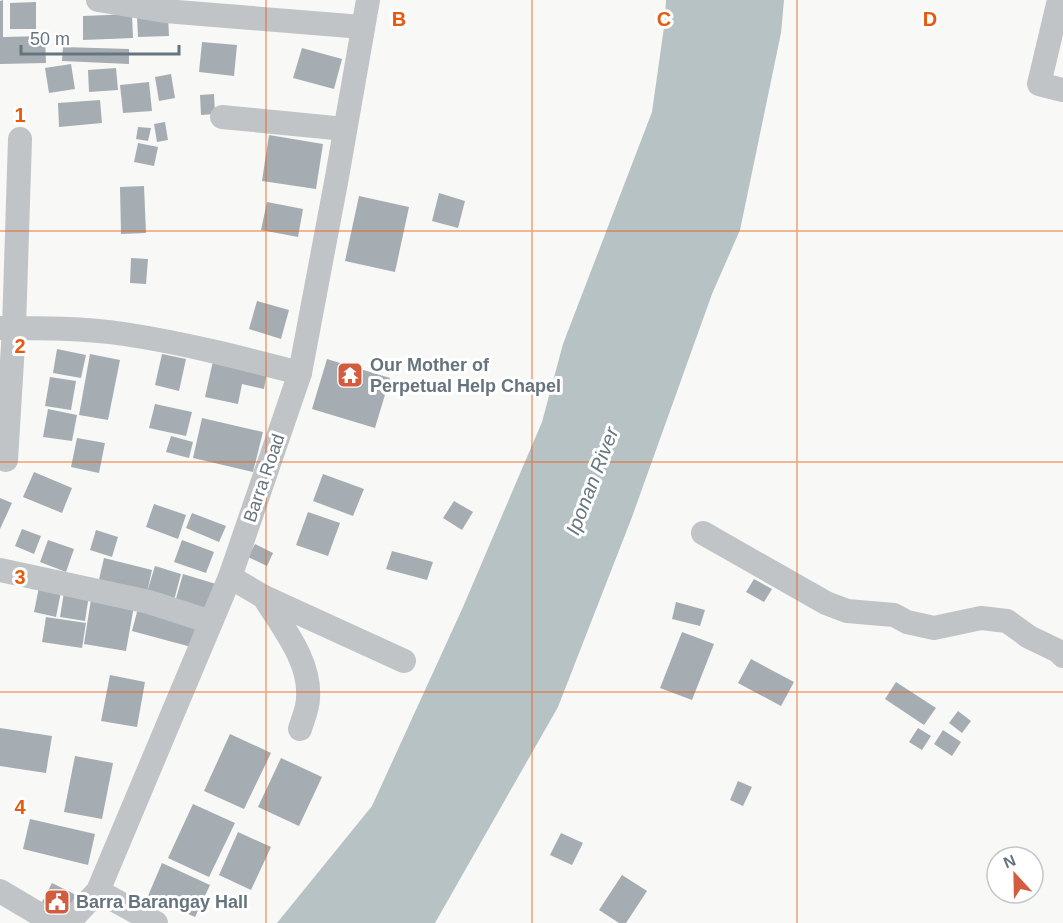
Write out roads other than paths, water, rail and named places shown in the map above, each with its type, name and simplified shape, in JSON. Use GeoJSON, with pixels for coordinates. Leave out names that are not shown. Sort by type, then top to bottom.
{"type":"FeatureCollection","features":[{"type":"Feature","properties":{"kind":"street"},"geometry":{"type":"LineString","coordinates":[[98,0],[165,11],[362,27]]}},
{"type":"Feature","properties":{"kind":"street","name":"Barra Road"},"geometry":{"type":"LineString","coordinates":[[68,923],[98,891],[230,578],[300,373],[368,0]]}},
{"type":"Feature","properties":{"kind":"street"},"geometry":{"type":"LineString","coordinates":[[1059,0],[1039,84],[1063,90]]}},
{"type":"Feature","properties":{"kind":"street"},"geometry":{"type":"LineString","coordinates":[[222,117],[345,129]]}},
{"type":"Feature","properties":{"kind":"street"},"geometry":{"type":"LineString","coordinates":[[6,460],[7,328],[20,140]]}},
{"type":"Feature","properties":{"kind":"street"},"geometry":{"type":"LineString","coordinates":[[7,328],[94,330],[124,334],[219,352],[300,373]]}},
{"type":"Feature","properties":{"kind":"street"},"geometry":{"type":"LineString","coordinates":[[703,533],[826,603],[846,611],[894,615],[907,622],[934,628],[981,618],[1007,621],[1029,637],[1063,656]]}},
{"type":"Feature","properties":{"kind":"street"},"geometry":{"type":"LineString","coordinates":[[0,570],[149,603],[211,622]]}},
{"type":"Feature","properties":{"kind":"street"},"geometry":{"type":"LineString","coordinates":[[230,578],[264,597],[404,661]]}},
{"type":"Feature","properties":{"kind":"street"},"geometry":{"type":"LineString","coordinates":[[264,597],[292,644],[308,680],[308,700],[300,729]]}},
{"type":"Feature","properties":{"kind":"street"},"geometry":{"type":"LineString","coordinates":[[0,891],[54,923]]}},
{"type":"Feature","properties":{"kind":"street"},"geometry":{"type":"LineString","coordinates":[[98,891],[156,923]]}},
{"type":"Feature","properties":{"kind":"water","name":"Iponan River"},"geometry":{"type":"Polygon","coordinates":[[[666,0],[784,0],[781,33],[740,230],[712,294],[632,517],[558,707],[435,923],[277,923],[372,806],[463,607],[542,422],[563,344],[652,112],[666,0]]]}},
{"type":"Feature","properties":{"kind":"place","name":"Our Mother of Perpetual Help Chapel"},"geometry":{"type":"Point","coordinates":[350,375]}},
{"type":"Feature","properties":{"kind":"place","name":"Barra Barangay Hall"},"geometry":{"type":"Point","coordinates":[57,902]}}]}
